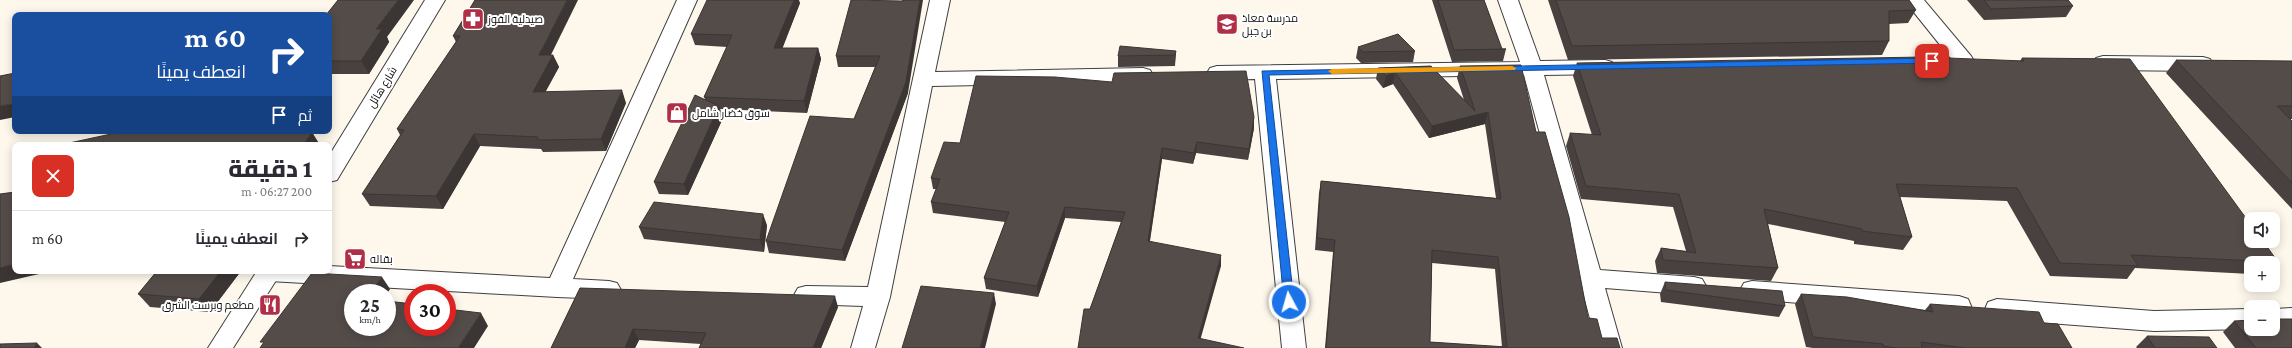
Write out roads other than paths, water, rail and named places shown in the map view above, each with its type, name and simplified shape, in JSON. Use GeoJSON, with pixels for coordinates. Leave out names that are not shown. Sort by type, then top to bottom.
{"type":"FeatureCollection","features":[{"type":"Feature","properties":{"kind":"street","name":"شارع هائل"},"geometry":{"type":"LineString","coordinates":[[332,169],[435,0]]}},
{"type":"Feature","properties":{"kind":"street"},"geometry":{"type":"LineString","coordinates":[[557,288],[687,0]]}},
{"type":"Feature","properties":{"kind":"street"},"geometry":{"type":"LineString","coordinates":[[863,348],[878,297],[940,0]]}},
{"type":"Feature","properties":{"kind":"street"},"geometry":{"type":"LineString","coordinates":[[1508,0],[1532,68],[1589,278],[1610,348]]}},
{"type":"Feature","properties":{"kind":"street"},"geometry":{"type":"LineString","coordinates":[[1914,0],[1971,61],[1940,61]]}},
{"type":"Feature","properties":{"kind":"street"},"geometry":{"type":"LineString","coordinates":[[2081,62],[2222,65]]}},
{"type":"Feature","properties":{"kind":"street"},"geometry":{"type":"LineString","coordinates":[[1201,74],[1620,66]]}},
{"type":"Feature","properties":{"kind":"street"},"geometry":{"type":"LineString","coordinates":[[1265,72],[1294,348]]}},
{"type":"Feature","properties":{"kind":"street"},"geometry":{"type":"LineString","coordinates":[[923,79],[1162,74]]}},
{"type":"Feature","properties":{"kind":"street"},"geometry":{"type":"LineString","coordinates":[[220,348],[268,274]]}},
{"type":"Feature","properties":{"kind":"street"},"geometry":{"type":"LineString","coordinates":[[305,274],[557,288],[627,290]]}},
{"type":"Feature","properties":{"kind":"street"},"geometry":{"type":"LineString","coordinates":[[1589,278],[2154,321],[2244,319]]}},
{"type":"Feature","properties":{"kind":"street"},"geometry":{"type":"LineString","coordinates":[[784,295],[878,297]]}},
{"type":"Feature","properties":{"kind":"street"},"geometry":{"type":"LineString","coordinates":[[2280,319],[2292,318]]}},
{"type":"Feature","properties":{"kind":"place","name":"صيدلية الفوز"},"geometry":{"type":"Point","coordinates":[473,19]}},
{"type":"Feature","properties":{"kind":"place","name":"مدرسة معاذ بن جبل"},"geometry":{"type":"Point","coordinates":[1227,24]}},
{"type":"Feature","properties":{"kind":"place","name":"سوق خضار شامل"},"geometry":{"type":"Point","coordinates":[677,113]}},
{"type":"Feature","properties":{"kind":"place","name":"بقاله"},"geometry":{"type":"Point","coordinates":[355,259]}},
{"type":"Feature","properties":{"kind":"place","name":"مطعم وبرست الشرق"},"geometry":{"type":"Point","coordinates":[270,305]}}]}
